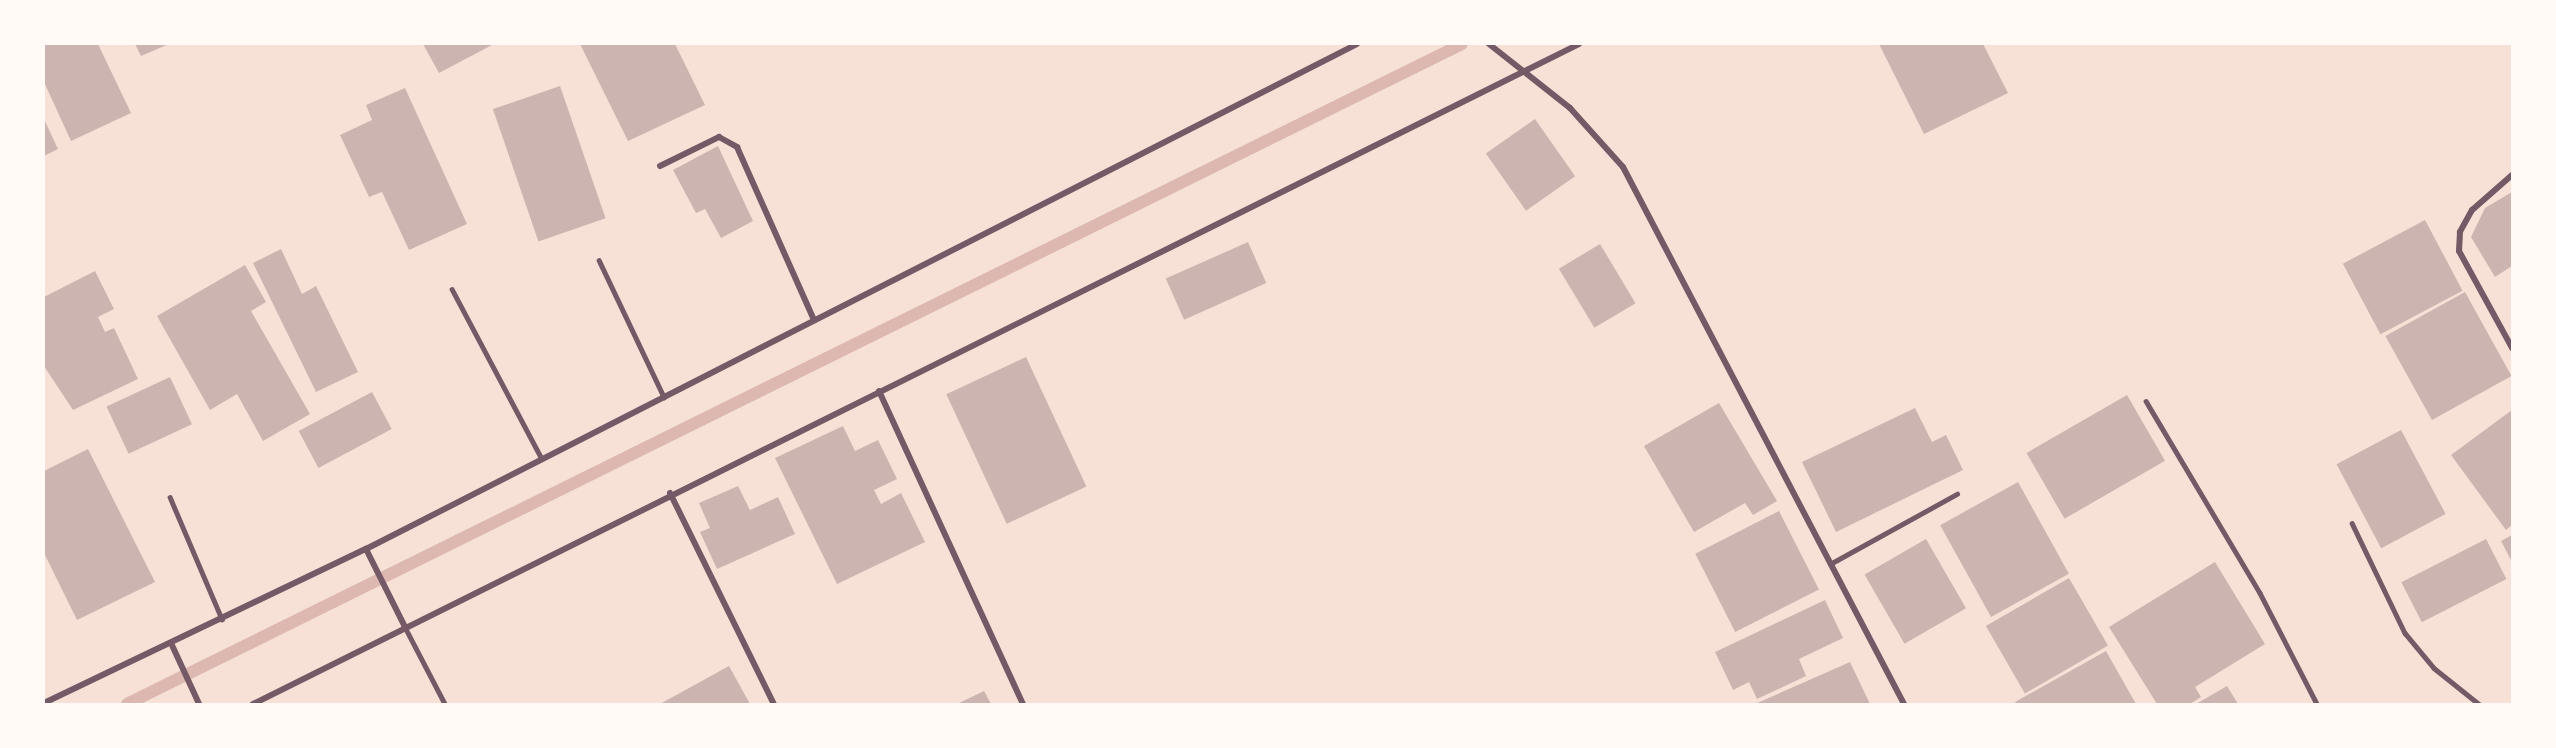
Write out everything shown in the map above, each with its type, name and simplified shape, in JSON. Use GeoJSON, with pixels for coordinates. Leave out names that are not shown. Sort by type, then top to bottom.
{"type":"FeatureCollection","features":[{"type":"Feature","properties":{"kind":"street"},"geometry":{"type":"LineString","coordinates":[[44,703],[366,549],[1357,44]]}},
{"type":"Feature","properties":{"kind":"street"},"geometry":{"type":"LineString","coordinates":[[1489,44],[1497,54],[1569,108],[1623,167],[1904,705]]}},
{"type":"Feature","properties":{"kind":"street"},"geometry":{"type":"LineString","coordinates":[[253,705],[670,493],[1524,74],[1579,44]]}},
{"type":"Feature","properties":{"kind":"street"},"geometry":{"type":"LineString","coordinates":[[660,166],[719,137],[737,147],[814,320]]}},
{"type":"Feature","properties":{"kind":"street"},"geometry":{"type":"LineString","coordinates":[[2512,175],[2472,210],[2460,232],[2459,251],[2512,348]]}},
{"type":"Feature","properties":{"kind":"street"},"geometry":{"type":"LineString","coordinates":[[879,391],[1023,705]]}},
{"type":"Feature","properties":{"kind":"street"},"geometry":{"type":"LineString","coordinates":[[670,493],[774,705]]}},
{"type":"Feature","properties":{"kind":"street"},"geometry":{"type":"LineString","coordinates":[[366,549],[405,627]]}},
{"type":"Feature","properties":{"kind":"street"},"geometry":{"type":"LineString","coordinates":[[171,643],[199,705]]}},
{"type":"Feature","properties":{"kind":"lane"},"geometry":{"type":"LineString","coordinates":[[598,260],[664,397]]}},
{"type":"Feature","properties":{"kind":"lane"},"geometry":{"type":"LineString","coordinates":[[452,289],[542,459]]}},
{"type":"Feature","properties":{"kind":"lane"},"geometry":{"type":"LineString","coordinates":[[2146,401],[2260,593],[2317,705]]}},
{"type":"Feature","properties":{"kind":"lane"},"geometry":{"type":"LineString","coordinates":[[1830,564],[1957,494]]}},
{"type":"Feature","properties":{"kind":"lane"},"geometry":{"type":"LineString","coordinates":[[170,498],[222,619]]}},
{"type":"Feature","properties":{"kind":"lane"},"geometry":{"type":"LineString","coordinates":[[2352,522],[2405,633],[2434,668],[2479,705]]}},
{"type":"Feature","properties":{"kind":"lane"},"geometry":{"type":"LineString","coordinates":[[405,627],[445,705]]}},
{"type":"Feature","properties":{"kind":"building"},"geometry":{"type":"Polygon","coordinates":[[[44,44],[98,44],[131,113],[71,141],[44,82],[44,44]]]}},
{"type":"Feature","properties":{"kind":"building"},"geometry":{"type":"Polygon","coordinates":[[[135,44],[169,44],[141,56],[135,44]]]}},
{"type":"Feature","properties":{"kind":"building"},"geometry":{"type":"Polygon","coordinates":[[[423,44],[494,44],[439,73],[423,44]]]}},
{"type":"Feature","properties":{"kind":"building"},"geometry":{"type":"Polygon","coordinates":[[[580,44],[675,44],[705,105],[628,141],[580,44]]]}},
{"type":"Feature","properties":{"kind":"building"},"geometry":{"type":"Polygon","coordinates":[[[1879,44],[1983,44],[2008,93],[1924,134],[1879,44]]]}},
{"type":"Feature","properties":{"kind":"building"},"geometry":{"type":"Polygon","coordinates":[[[560,86],[606,218],[538,241],[493,109],[560,86]]]}},
{"type":"Feature","properties":{"kind":"building"},"geometry":{"type":"Polygon","coordinates":[[[405,88],[467,224],[409,250],[382,192],[369,197],[340,135],[372,120],[366,105],[405,88]]]}},
{"type":"Feature","properties":{"kind":"building"},"geometry":{"type":"Polygon","coordinates":[[[44,119],[58,149],[44,156],[44,119]]]}},
{"type":"Feature","properties":{"kind":"building"},"geometry":{"type":"Polygon","coordinates":[[[1535,119],[1575,176],[1526,211],[1486,153],[1535,119]]]}},
{"type":"Feature","properties":{"kind":"building"},"geometry":{"type":"Polygon","coordinates":[[[718,146],[753,221],[721,238],[705,209],[696,213],[673,170],[718,146]]]}},
{"type":"Feature","properties":{"kind":"building"},"geometry":{"type":"Polygon","coordinates":[[[2512,192],[2512,266],[2495,277],[2471,237],[2485,208],[2512,192]]]}},
{"type":"Feature","properties":{"kind":"building"},"geometry":{"type":"Polygon","coordinates":[[[2425,220],[2463,291],[2380,334],[2343,264],[2425,220]]]}},
{"type":"Feature","properties":{"kind":"building"},"geometry":{"type":"Polygon","coordinates":[[[1248,242],[1266,283],[1184,320],[1166,279],[1248,242]]]}},
{"type":"Feature","properties":{"kind":"building"},"geometry":{"type":"Polygon","coordinates":[[[1600,244],[1636,303],[1594,328],[1559,269],[1600,244]]]}},
{"type":"Feature","properties":{"kind":"building"},"geometry":{"type":"Polygon","coordinates":[[[281,249],[302,294],[316,286],[358,372],[316,392],[253,263],[281,249]]]}},
{"type":"Feature","properties":{"kind":"building"},"geometry":{"type":"Polygon","coordinates":[[[245,265],[266,302],[251,311],[310,414],[263,441],[237,394],[210,410],[157,316],[245,265]]]}},
{"type":"Feature","properties":{"kind":"building"},"geometry":{"type":"Polygon","coordinates":[[[95,271],[114,309],[98,317],[105,332],[114,328],[138,379],[73,410],[44,366],[44,297],[95,271]]]}},
{"type":"Feature","properties":{"kind":"building"},"geometry":{"type":"Polygon","coordinates":[[[2465,292],[2512,376],[2432,420],[2385,336],[2465,292]]]}},
{"type":"Feature","properties":{"kind":"building"},"geometry":{"type":"Polygon","coordinates":[[[1026,357],[1086,487],[1007,524],[946,394],[1026,357]]]}},
{"type":"Feature","properties":{"kind":"building"},"geometry":{"type":"Polygon","coordinates":[[[170,377],[192,424],[129,454],[107,407],[170,377]]]}},
{"type":"Feature","properties":{"kind":"building"},"geometry":{"type":"Polygon","coordinates":[[[372,392],[392,429],[318,468],[299,431],[372,392]]]}},
{"type":"Feature","properties":{"kind":"building"},"geometry":{"type":"Polygon","coordinates":[[[2127,395],[2165,461],[2065,519],[2027,453],[2127,395]]]}},
{"type":"Feature","properties":{"kind":"building"},"geometry":{"type":"Polygon","coordinates":[[[1719,403],[1777,501],[1753,515],[1745,503],[1694,532],[1644,446],[1719,403]]]}},
{"type":"Feature","properties":{"kind":"building"},"geometry":{"type":"Polygon","coordinates":[[[1915,408],[1932,442],[1946,435],[1963,470],[1836,532],[1802,462],[1915,408]]]}},
{"type":"Feature","properties":{"kind":"building"},"geometry":{"type":"Polygon","coordinates":[[[2512,410],[2512,525],[2506,530],[2451,455],[2512,410]]]}},
{"type":"Feature","properties":{"kind":"building"},"geometry":{"type":"Polygon","coordinates":[[[843,426],[855,451],[878,440],[897,479],[874,490],[881,504],[901,493],[925,542],[837,584],[775,458],[843,426]]]}},
{"type":"Feature","properties":{"kind":"building"},"geometry":{"type":"Polygon","coordinates":[[[2401,430],[2446,514],[2381,548],[2337,464],[2401,430]]]}},
{"type":"Feature","properties":{"kind":"building"},"geometry":{"type":"Polygon","coordinates":[[[88,449],[155,582],[77,620],[44,553],[44,471],[88,449]]]}},
{"type":"Feature","properties":{"kind":"building"},"geometry":{"type":"Polygon","coordinates":[[[2018,482],[2069,574],[1991,617],[1940,525],[2018,482]]]}},
{"type":"Feature","properties":{"kind":"building"},"geometry":{"type":"Polygon","coordinates":[[[738,486],[750,510],[778,497],[795,534],[717,569],[700,532],[710,528],[699,503],[738,486]]]}},
{"type":"Feature","properties":{"kind":"building"},"geometry":{"type":"Polygon","coordinates":[[[1779,511],[1819,589],[1735,632],[1695,554],[1779,511]]]}},
{"type":"Feature","properties":{"kind":"building"},"geometry":{"type":"Polygon","coordinates":[[[2512,535],[2512,562],[2501,541],[2512,535]]]}},
{"type":"Feature","properties":{"kind":"building"},"geometry":{"type":"Polygon","coordinates":[[[1926,539],[1966,608],[1905,644],[1865,574],[1926,539]]]}},
{"type":"Feature","properties":{"kind":"building"},"geometry":{"type":"Polygon","coordinates":[[[2486,539],[2506,579],[2422,622],[2401,582],[2486,539]]]}},
{"type":"Feature","properties":{"kind":"building"},"geometry":{"type":"Polygon","coordinates":[[[2215,562],[2265,644],[2195,687],[2201,697],[2190,704],[2157,704],[2109,627],[2215,562]]]}},
{"type":"Feature","properties":{"kind":"building"},"geometry":{"type":"Polygon","coordinates":[[[2069,578],[2108,646],[2025,694],[1986,626],[2069,578]]]}},
{"type":"Feature","properties":{"kind":"building"},"geometry":{"type":"Polygon","coordinates":[[[1825,600],[1843,638],[1799,659],[1806,676],[1757,699],[1749,682],[1733,690],[1715,652],[1825,600]]]}},
{"type":"Feature","properties":{"kind":"building"},"geometry":{"type":"Polygon","coordinates":[[[2106,651],[2136,704],[2016,704],[2015,702],[2106,651]]]}},
{"type":"Feature","properties":{"kind":"building"},"geometry":{"type":"Polygon","coordinates":[[[1850,662],[1870,704],[1755,704],[1850,662]]]}},
{"type":"Feature","properties":{"kind":"building"},"geometry":{"type":"Polygon","coordinates":[[[729,666],[750,704],[660,704],[729,666]]]}},
{"type":"Feature","properties":{"kind":"building"},"geometry":{"type":"Polygon","coordinates":[[[2227,686],[2238,704],[2196,704],[2227,686]]]}},
{"type":"Feature","properties":{"kind":"building"},"geometry":{"type":"Polygon","coordinates":[[[984,691],[991,704],[957,704],[984,691]]]}},
{"type":"Feature","properties":{"kind":"waterway"},"geometry":{"type":"LineString","coordinates":[[127,704],[1462,44]]}}]}
